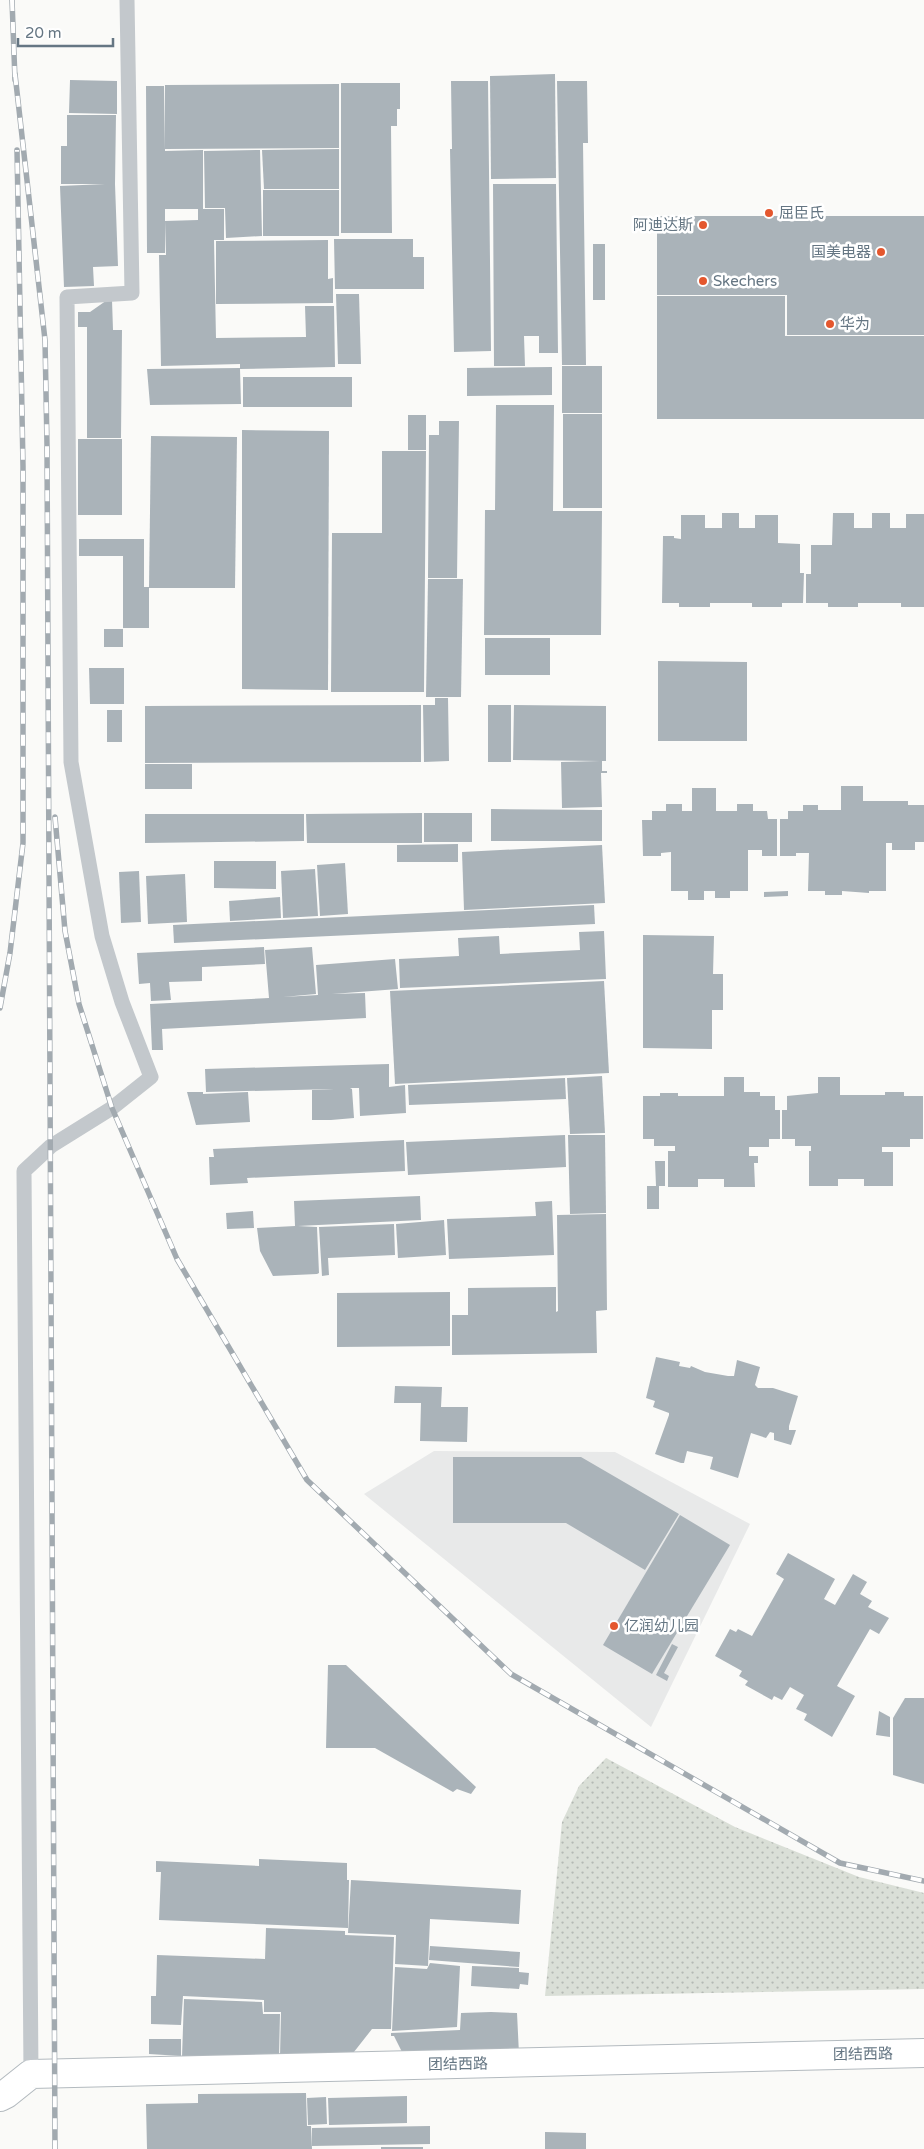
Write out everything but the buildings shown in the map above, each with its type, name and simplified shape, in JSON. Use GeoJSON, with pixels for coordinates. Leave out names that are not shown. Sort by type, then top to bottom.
{"type":"FeatureCollection","features":[{"type":"Feature","properties":{"kind":"street","name":"团结西路"},"geometry":{"type":"LineString","coordinates":[[31,2074],[924,2053]]}},
{"type":"Feature","properties":{"kind":"street"},"geometry":{"type":"LineString","coordinates":[[0,2096],[6,2094],[31,2074]]}},
{"type":"Feature","properties":{"kind":"lane"},"geometry":{"type":"LineString","coordinates":[[31,2074],[24,1171],[51,1146],[112,1108],[151,1078],[122,1002],[102,936],[71,762],[68,297],[132,293],[127,0]]}},
{"type":"Feature","properties":{"kind":"shaded area","name":"亿润幼儿园"},"geometry":{"type":"Polygon","coordinates":[[[434,1451],[615,1452],[750,1524],[651,1727],[364,1494],[434,1451]]]}},
{"type":"Feature","properties":{"kind":"shaded area"},"geometry":{"type":"Polygon","coordinates":[[[606,1758],[735,1827],[859,1877],[924,1893],[924,1989],[545,1996],[562,1822],[579,1786],[606,1758]]]}},
{"type":"Feature","properties":{"kind":"railway"},"geometry":{"type":"LineString","coordinates":[[12,0],[15,80]]}},
{"type":"Feature","properties":{"kind":"railway"},"geometry":{"type":"LineString","coordinates":[[15,74],[45,340],[55,2149]]}},
{"type":"Feature","properties":{"kind":"railway"},"geometry":{"type":"LineString","coordinates":[[0,1008],[10,953],[23,843],[23,466],[17,150]]}},
{"type":"Feature","properties":{"kind":"railway"},"geometry":{"type":"LineString","coordinates":[[55,817],[65,931],[79,1004],[112,1108],[177,1259],[307,1480],[511,1674],[840,1863],[924,1881]]}},
{"type":"Feature","properties":{"kind":"place","name":"屈臣氏"},"geometry":{"type":"Point","coordinates":[769,213]}},
{"type":"Feature","properties":{"kind":"place","name":"阿迪达斯"},"geometry":{"type":"Point","coordinates":[703,225]}},
{"type":"Feature","properties":{"kind":"place","name":"国美电器"},"geometry":{"type":"Point","coordinates":[881,252]}},
{"type":"Feature","properties":{"kind":"place","name":"Skechers"},"geometry":{"type":"Point","coordinates":[703,281]}},
{"type":"Feature","properties":{"kind":"place","name":"华为"},"geometry":{"type":"Point","coordinates":[830,324]}},
{"type":"Feature","properties":{"kind":"place","name":"亿润幼儿园"},"geometry":{"type":"Point","coordinates":[614,1626]}}]}
